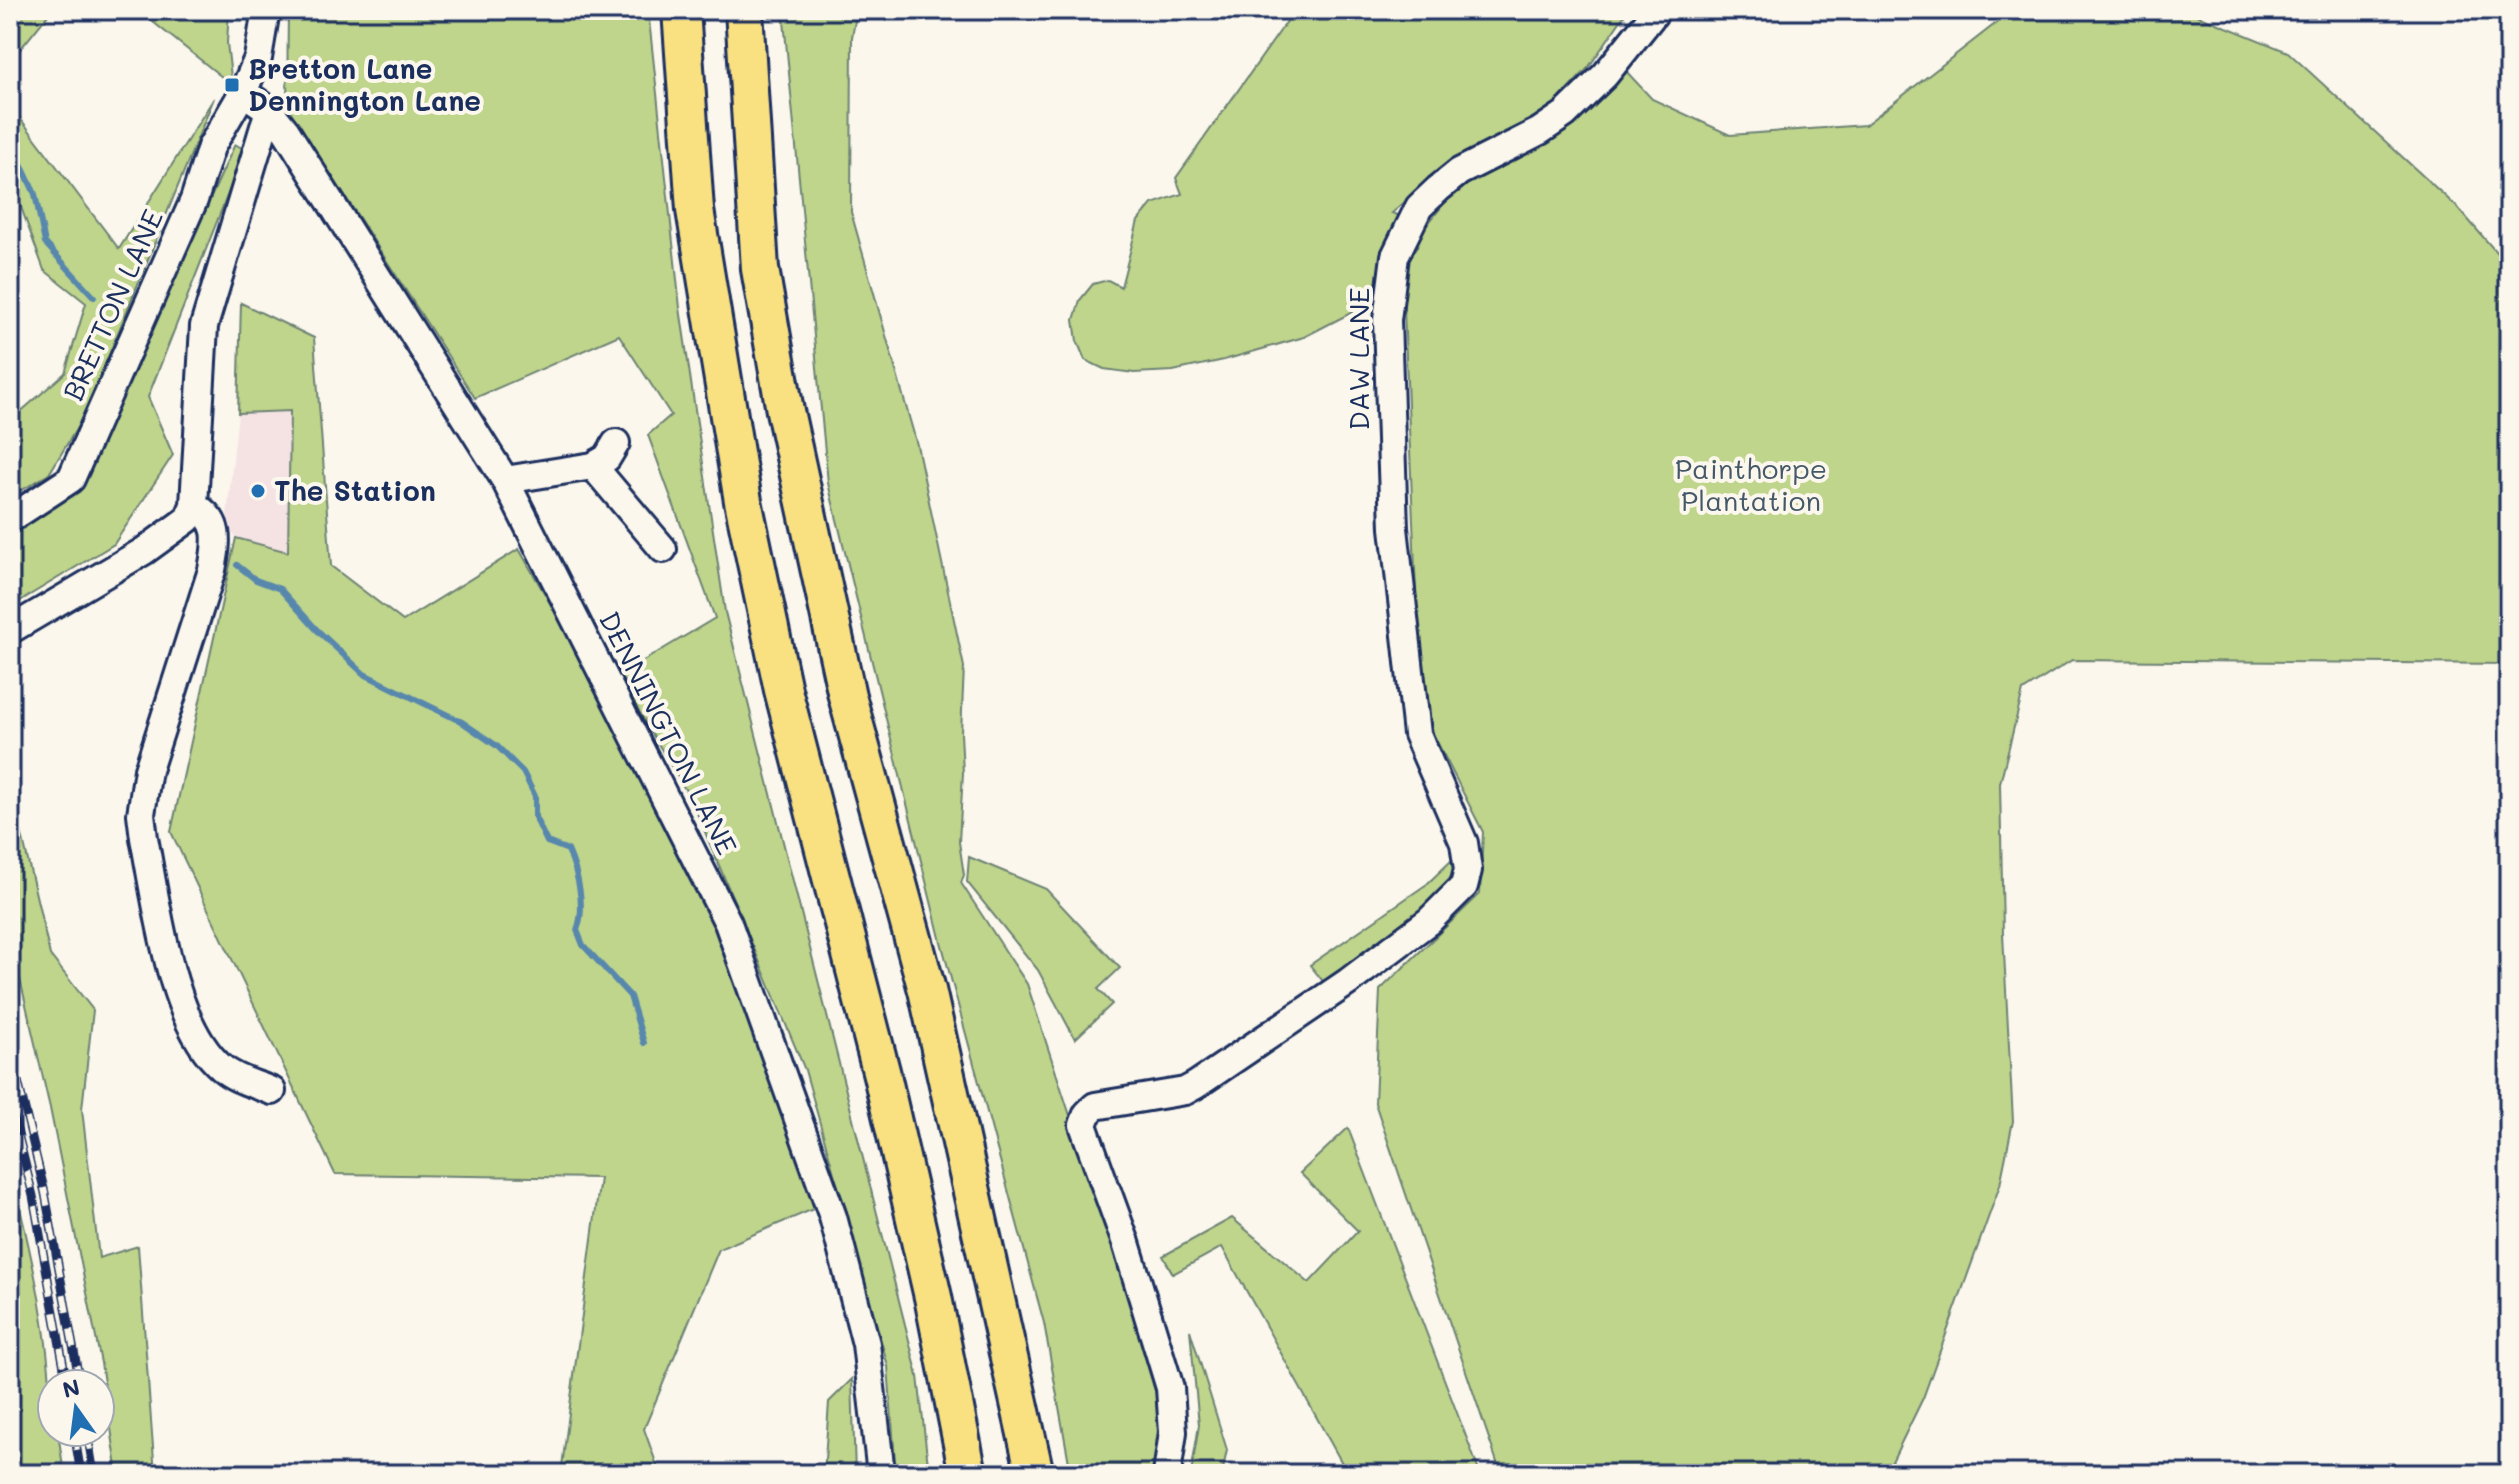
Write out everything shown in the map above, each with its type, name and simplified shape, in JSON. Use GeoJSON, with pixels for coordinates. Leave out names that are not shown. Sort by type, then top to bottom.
{"type":"FeatureCollection","features":[{"type":"Feature","properties":{"kind":"highway"},"geometry":{"type":"LineString","coordinates":[[681,10],[695,210],[743,501],[783,690],[882,1075],[933,1297],[968,1474]]}},
{"type":"Feature","properties":{"kind":"highway"},"geometry":{"type":"LineString","coordinates":[[744,10],[760,269],[785,411],[847,696],[927,990],[1035,1474]]}},
{"type":"Feature","properties":{"kind":"street","name":"BRETTON LANE"},"geometry":{"type":"LineString","coordinates":[[10,519],[71,479],[194,200],[211,147],[243,92],[258,58],[266,10]]}},
{"type":"Feature","properties":{"kind":"street","name":"DAW LANE"},"geometry":{"type":"LineString","coordinates":[[1167,1474],[1173,1432],[1170,1388],[1126,1243],[1083,1125],[1087,1114],[1095,1106],[1185,1091],[1196,1085],[1348,982],[1429,921],[1464,886],[1468,870],[1464,843],[1417,734],[1394,528],[1387,307],[1395,256],[1419,207],[1438,189],[1459,172],[1540,131],[1565,114],[1605,75],[1657,10]]}},
{"type":"Feature","properties":{"kind":"street","name":"DENNINGTON LANE"},"geometry":{"type":"LineString","coordinates":[[243,92],[269,110],[286,131],[505,480],[728,923],[833,1217],[866,1344],[881,1474]]}},
{"type":"Feature","properties":{"kind":"street"},"geometry":{"type":"LineString","coordinates":[[10,630],[144,551],[188,519],[194,505],[204,326],[269,110]]}},
{"type":"Feature","properties":{"kind":"street"},"geometry":{"type":"LineString","coordinates":[[505,480],[593,466],[607,458],[616,443]]}},
{"type":"Feature","properties":{"kind":"street"},"geometry":{"type":"LineString","coordinates":[[593,466],[663,549]]}},
{"type":"Feature","properties":{"kind":"street"},"geometry":{"type":"LineString","coordinates":[[194,505],[210,518],[217,539],[216,551],[148,770],[141,814],[144,838],[175,986],[198,1037],[220,1067],[231,1075],[272,1091]]}},
{"type":"Feature","properties":{"kind":"shaded area"},"geometry":{"type":"Polygon","coordinates":[[[290,410],[288,553],[236,538],[226,524],[238,413],[290,410]]]}},
{"type":"Feature","properties":{"kind":"green space"},"geometry":{"type":"Polygon","coordinates":[[[10,10],[52,10],[10,62],[10,10]]]}},
{"type":"Feature","properties":{"kind":"green space"},"geometry":{"type":"Polygon","coordinates":[[[138,10],[229,10],[227,43],[232,85],[138,10]]]}},
{"type":"Feature","properties":{"kind":"green space"},"geometry":{"type":"Polygon","coordinates":[[[288,10],[648,10],[680,308],[725,612],[918,1376],[929,1474],[896,1474],[888,1366],[805,1070],[692,801],[618,676],[715,618],[648,435],[671,415],[619,335],[475,398],[287,106],[288,10]]]}},
{"type":"Feature","properties":{"kind":"green space"},"geometry":{"type":"Polygon","coordinates":[[[783,10],[857,10],[852,37],[851,212],[917,445],[964,667],[959,842],[964,875],[961,883],[1027,984],[1114,1250],[1162,1414],[1155,1474],[1071,1474],[1044,1323],[940,938],[828,483],[783,10]]]}},
{"type":"Feature","properties":{"kind":"green space","name":"Painthorpe Plantation"},"geometry":{"type":"Polygon","coordinates":[[[1295,10],[1628,10],[1588,68],[1555,103],[1516,129],[1445,167],[1392,213],[1427,225],[1453,192],[1587,114],[1625,70],[1652,99],[1730,135],[1865,125],[2013,10],[2185,10],[2288,52],[2459,209],[2509,267],[2509,664],[2072,660],[2023,691],[2000,783],[2003,934],[2013,1121],[2000,1185],[1923,1398],[1886,1474],[1501,1474],[1375,1103],[1380,990],[1480,894],[1483,832],[1421,710],[1403,286],[1304,337],[1173,371],[1134,373],[1104,369],[1085,360],[1077,341],[1074,320],[1080,300],[1093,284],[1108,280],[1121,287],[1138,221],[1152,204],[1182,194],[1176,178],[1295,10]]]}},
{"type":"Feature","properties":{"kind":"green space"},"geometry":{"type":"Polygon","coordinates":[[[214,98],[84,416],[49,474],[10,497],[10,421],[65,373],[86,303],[44,270],[10,177],[10,105],[119,249],[214,98]]]}},
{"type":"Feature","properties":{"kind":"green space"},"geometry":{"type":"Polygon","coordinates":[[[235,144],[245,150],[148,397],[173,455],[114,544],[10,607],[10,536],[80,489],[235,144]]]}},
{"type":"Feature","properties":{"kind":"green space"},"geometry":{"type":"Polygon","coordinates":[[[241,303],[314,338],[331,566],[403,621],[519,549],[582,659],[719,927],[816,1208],[719,1249],[644,1429],[660,1474],[561,1474],[600,1178],[335,1174],[171,832],[236,538],[288,552],[290,411],[238,413],[241,303]]]}},
{"type":"Feature","properties":{"kind":"green space"},"geometry":{"type":"Polygon","coordinates":[[[10,784],[50,955],[93,1010],[82,1109],[99,1258],[138,1246],[155,1474],[118,1474],[114,1448],[116,1368],[102,1368],[50,1108],[10,936],[10,784]]]}},
{"type":"Feature","properties":{"kind":"green space"},"geometry":{"type":"Polygon","coordinates":[[[969,857],[1046,889],[1120,968],[1098,989],[1112,1004],[1075,1039],[1038,970],[967,882],[969,857]]]}},
{"type":"Feature","properties":{"kind":"green space"},"geometry":{"type":"Polygon","coordinates":[[[1454,858],[1457,879],[1442,896],[1326,985],[1310,965],[1427,884],[1454,858]]]}},
{"type":"Feature","properties":{"kind":"green space"},"geometry":{"type":"Polygon","coordinates":[[[1348,1128],[1480,1474],[1348,1474],[1222,1247],[1173,1274],[1163,1256],[1232,1218],[1309,1283],[1358,1231],[1300,1173],[1348,1128]]]}},
{"type":"Feature","properties":{"kind":"green space"},"geometry":{"type":"Polygon","coordinates":[[[10,1168],[26,1233],[49,1365],[49,1368],[36,1368],[36,1448],[60,1448],[64,1474],[19,1474],[10,1392],[10,1168]]]}},
{"type":"Feature","properties":{"kind":"green space"},"geometry":{"type":"Polygon","coordinates":[[[1190,1330],[1227,1450],[1222,1474],[1191,1474],[1199,1425],[1190,1330]]]}},
{"type":"Feature","properties":{"kind":"green space"},"geometry":{"type":"Polygon","coordinates":[[[852,1379],[855,1474],[824,1474],[829,1402],[852,1379]]]}},
{"type":"Feature","properties":{"kind":"waterway"},"geometry":{"type":"LineString","coordinates":[[10,140],[35,194],[45,243],[94,297]]}},
{"type":"Feature","properties":{"kind":"waterway"},"geometry":{"type":"LineString","coordinates":[[237,565],[256,580],[280,589],[316,629],[364,674],[462,722],[497,746],[523,772],[535,796],[535,817],[547,842],[568,850],[572,859],[581,901],[577,930],[583,945],[630,996],[644,1043]]}},
{"type":"Feature","properties":{"kind":"railway"},"geometry":{"type":"LineString","coordinates":[[10,1048],[45,1193],[77,1368]]}},
{"type":"Feature","properties":{"kind":"railway"},"geometry":{"type":"LineString","coordinates":[[10,1101],[33,1196],[64,1368]]}},
{"type":"Feature","properties":{"kind":"railway"},"geometry":{"type":"LineString","coordinates":[[77,1448],[81,1474]]}},
{"type":"Feature","properties":{"kind":"railway"},"geometry":{"type":"LineString","coordinates":[[90,1448],[94,1474]]}},
{"type":"Feature","properties":{"kind":"place","name":"Bretton Lane Dennington Lane"},"geometry":{"type":"Point","coordinates":[232,85]}},
{"type":"Feature","properties":{"kind":"place","name":"The Station"},"geometry":{"type":"Point","coordinates":[258,491]}}]}
